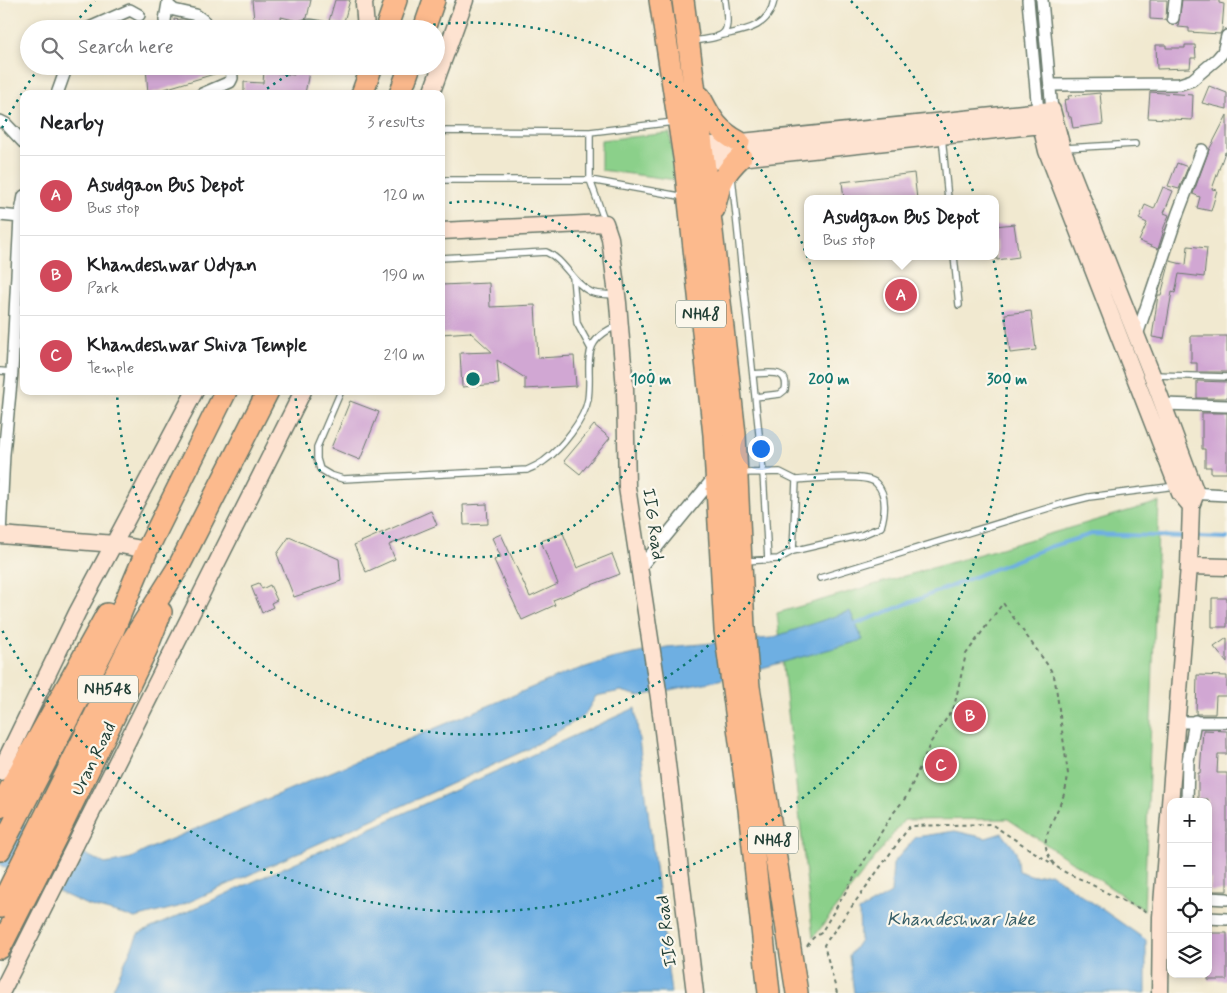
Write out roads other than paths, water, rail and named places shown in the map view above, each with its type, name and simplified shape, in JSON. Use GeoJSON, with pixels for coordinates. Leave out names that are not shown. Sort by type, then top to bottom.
{"type":"FeatureCollection","features":[{"type":"Feature","properties":{"kind":"highway"},"geometry":{"type":"LineString","coordinates":[[389,20],[396,0]]}},
{"type":"Feature","properties":{"kind":"highway"},"geometry":{"type":"LineString","coordinates":[[427,20],[434,0]]}},
{"type":"Feature","properties":{"kind":"highway","name":"NH48"},"geometry":{"type":"LineString","coordinates":[[660,0],[678,122],[694,155],[711,221],[735,434],[741,562],[735,629]]}},
{"type":"Feature","properties":{"kind":"highway","name":"NH48"},"geometry":{"type":"LineString","coordinates":[[683,0],[695,88],[694,155],[688,197],[714,435],[716,475],[735,629],[749,809],[769,993]]}},
{"type":"Feature","properties":{"kind":"highway"},"geometry":{"type":"LineString","coordinates":[[401,90],[407,75]]}},
{"type":"Feature","properties":{"kind":"highway"},"geometry":{"type":"LineString","coordinates":[[695,88],[711,118],[737,156],[718,190],[711,221]]}},
{"type":"Feature","properties":{"kind":"highway","name":"NH548"},"geometry":{"type":"LineString","coordinates":[[0,850],[9,804],[113,631],[147,550],[224,395]]}},
{"type":"Feature","properties":{"kind":"highway","name":"Uran Road"},"geometry":{"type":"LineString","coordinates":[[0,948],[63,825],[132,641],[180,566],[266,395]]}},
{"type":"Feature","properties":{"kind":"highway","name":"NH48"},"geometry":{"type":"LineString","coordinates":[[741,688],[797,993]]}},
{"type":"Feature","properties":{"kind":"highway","name":"Uran Road"},"geometry":{"type":"LineString","coordinates":[[0,907],[28,895]]}},
{"type":"Feature","properties":{"kind":"street"},"geometry":{"type":"LineString","coordinates":[[365,0],[365,20]]}},
{"type":"Feature","properties":{"kind":"street"},"geometry":{"type":"LineString","coordinates":[[445,57],[465,0]]}},
{"type":"Feature","properties":{"kind":"street"},"geometry":{"type":"LineString","coordinates":[[1028,0],[1047,118],[1062,148],[1152,375],[1188,496],[1189,566],[1160,993]]}},
{"type":"Feature","properties":{"kind":"street"},"geometry":{"type":"LineString","coordinates":[[1042,0],[1050,85],[1047,151],[1129,359],[1188,496]]}},
{"type":"Feature","properties":{"kind":"street"},"geometry":{"type":"LineString","coordinates":[[1173,18],[1175,0]]}},
{"type":"Feature","properties":{"kind":"street"},"geometry":{"type":"LineString","coordinates":[[168,2],[174,10],[196,15],[203,20]]}},
{"type":"Feature","properties":{"kind":"street"},"geometry":{"type":"LineString","coordinates":[[165,20],[168,2]]}},
{"type":"Feature","properties":{"kind":"street"},"geometry":{"type":"LineString","coordinates":[[107,20],[130,10],[139,15]]}},
{"type":"Feature","properties":{"kind":"street"},"geometry":{"type":"LineString","coordinates":[[1050,85],[1180,84],[1192,80],[1225,57],[1227,36]]}},
{"type":"Feature","properties":{"kind":"street"},"geometry":{"type":"LineString","coordinates":[[58,90],[63,75]]}},
{"type":"Feature","properties":{"kind":"street"},"geometry":{"type":"LineString","coordinates":[[211,90],[230,82],[232,75]]}},
{"type":"Feature","properties":{"kind":"street"},"geometry":{"type":"LineString","coordinates":[[433,90],[439,75]]}},
{"type":"Feature","properties":{"kind":"street"},"geometry":{"type":"LineString","coordinates":[[694,155],[737,156],[942,129],[1047,118]]}},
{"type":"Feature","properties":{"kind":"street"},"geometry":{"type":"LineString","coordinates":[[3,122],[20,139]]}},
{"type":"Feature","properties":{"kind":"street"},"geometry":{"type":"LineString","coordinates":[[1129,359],[1178,213],[1202,150]]}},
{"type":"Feature","properties":{"kind":"street"},"geometry":{"type":"LineString","coordinates":[[0,215],[20,217],[12,372],[2,454],[0,535],[115,544],[147,550]]}},
{"type":"Feature","properties":{"kind":"street"},"geometry":{"type":"LineString","coordinates":[[445,231],[605,223]]}},
{"type":"Feature","properties":{"kind":"street","name":"IIG Road"},"geometry":{"type":"LineString","coordinates":[[605,223],[610,238],[620,325],[625,389],[627,487],[659,698],[695,993]]}},
{"type":"Feature","properties":{"kind":"street"},"geometry":{"type":"LineString","coordinates":[[0,772],[77,614],[193,395]]}},
{"type":"Feature","properties":{"kind":"street"},"geometry":{"type":"LineString","coordinates":[[1,993],[28,895],[63,825],[301,395]]}},
{"type":"Feature","properties":{"kind":"street"},"geometry":{"type":"LineString","coordinates":[[1162,404],[1227,406]]}},
{"type":"Feature","properties":{"kind":"street"},"geometry":{"type":"LineString","coordinates":[[639,569],[716,475],[737,474]]}},
{"type":"Feature","properties":{"kind":"street"},"geometry":{"type":"LineString","coordinates":[[1188,496],[1227,495]]}},
{"type":"Feature","properties":{"kind":"street"},"geometry":{"type":"LineString","coordinates":[[1189,566],[1227,568]]}},
{"type":"Feature","properties":{"kind":"street"},"geometry":{"type":"LineString","coordinates":[[1186,798],[1188,761],[1195,721]]}},
{"type":"Feature","properties":{"kind":"street"},"geometry":{"type":"LineString","coordinates":[[1177,722],[1227,722]]}},
{"type":"Feature","properties":{"kind":"street"},"geometry":{"type":"LineString","coordinates":[[1212,898],[1227,899]]}},
{"type":"Feature","properties":{"kind":"street"},"geometry":{"type":"LineString","coordinates":[[1212,918],[1227,919]]}},
{"type":"Feature","properties":{"kind":"lane"},"geometry":{"type":"LineString","coordinates":[[723,35],[728,25],[724,0]]}},
{"type":"Feature","properties":{"kind":"lane"},"geometry":{"type":"LineString","coordinates":[[688,42],[719,37],[759,25],[772,10],[774,0]]}},
{"type":"Feature","properties":{"kind":"lane"},"geometry":{"type":"LineString","coordinates":[[445,131],[590,132],[678,122]]}},
{"type":"Feature","properties":{"kind":"lane"},"geometry":{"type":"LineString","coordinates":[[942,129],[948,195]]}},
{"type":"Feature","properties":{"kind":"lane"},"geometry":{"type":"LineString","coordinates":[[590,132],[590,180],[605,223]]}},
{"type":"Feature","properties":{"kind":"lane"},"geometry":{"type":"LineString","coordinates":[[1062,148],[1135,144]]}},
{"type":"Feature","properties":{"kind":"lane"},"geometry":{"type":"LineString","coordinates":[[737,156],[753,374],[763,472],[768,560]]}},
{"type":"Feature","properties":{"kind":"lane"},"geometry":{"type":"LineString","coordinates":[[445,180],[590,180],[688,197]]}},
{"type":"Feature","properties":{"kind":"lane"},"geometry":{"type":"LineString","coordinates":[[445,258],[546,252],[556,258],[573,277],[591,292],[617,296]]}},
{"type":"Feature","properties":{"kind":"lane"},"geometry":{"type":"LineString","coordinates":[[954,260],[958,305]]}},
{"type":"Feature","properties":{"kind":"lane"},"geometry":{"type":"LineString","coordinates":[[573,277],[577,323],[591,349]]}},
{"type":"Feature","properties":{"kind":"lane"},"geometry":{"type":"LineString","coordinates":[[339,395],[317,447],[320,469],[330,475],[343,479],[527,470],[544,461],[570,435],[582,417],[588,399],[591,349],[597,338],[605,331],[620,325]]}},
{"type":"Feature","properties":{"kind":"lane"},"geometry":{"type":"LineString","coordinates":[[0,371],[12,372]]}},
{"type":"Feature","properties":{"kind":"lane"},"geometry":{"type":"LineString","coordinates":[[753,374],[777,373],[783,375],[786,380],[785,390],[780,394],[755,397]]}},
{"type":"Feature","properties":{"kind":"lane"},"geometry":{"type":"LineString","coordinates":[[1152,375],[1227,377]]}},
{"type":"Feature","properties":{"kind":"lane"},"geometry":{"type":"LineString","coordinates":[[737,474],[780,472],[796,480],[865,477],[876,483],[884,498],[885,512],[881,527],[868,533],[793,551],[778,559],[741,562]]}},
{"type":"Feature","properties":{"kind":"lane"},"geometry":{"type":"LineString","coordinates":[[793,551],[796,480]]}},
{"type":"Feature","properties":{"kind":"lane"},"geometry":{"type":"LineString","coordinates":[[820,578],[1089,497],[1188,496]]}},
{"type":"Feature","properties":{"kind":"water"},"geometry":{"type":"Polygon","coordinates":[[[850,611],[863,640],[715,681],[639,696],[621,691],[596,696],[584,716],[526,750],[178,907],[135,918],[87,905],[0,865],[0,812],[105,864],[127,860],[155,846],[564,674],[611,659],[667,647],[771,638],[850,611]]]}},
{"type":"Feature","properties":{"kind":"water"},"geometry":{"type":"Polygon","coordinates":[[[635,708],[671,993],[111,993],[138,934],[635,708]]]}},
{"type":"Feature","properties":{"kind":"water","name":"Khandeshwar lake"},"geometry":{"type":"Polygon","coordinates":[[[955,831],[986,838],[1002,833],[1016,851],[1018,871],[1034,876],[1050,873],[1146,940],[1146,993],[854,993],[849,956],[860,940],[859,911],[891,893],[893,863],[916,837],[955,831]]]}},
{"type":"Feature","properties":{"kind":"waterway"},"geometry":{"type":"LineString","coordinates":[[851,626],[1049,547],[1092,534],[1185,537]]}},
{"type":"Feature","properties":{"kind":"waterway"},"geometry":{"type":"LineString","coordinates":[[1194,537],[1227,538]]}},
{"type":"Feature","properties":{"kind":"place","name":"Asudgaon Bus Depot"},"geometry":{"type":"Point","coordinates":[901,295]}},
{"type":"Feature","properties":{"kind":"place","name":"Khandeshwar Udyan"},"geometry":{"type":"Point","coordinates":[970,716]}},
{"type":"Feature","properties":{"kind":"place","name":"Khandeshwar Shiva Temple"},"geometry":{"type":"Point","coordinates":[941,765]}}]}
